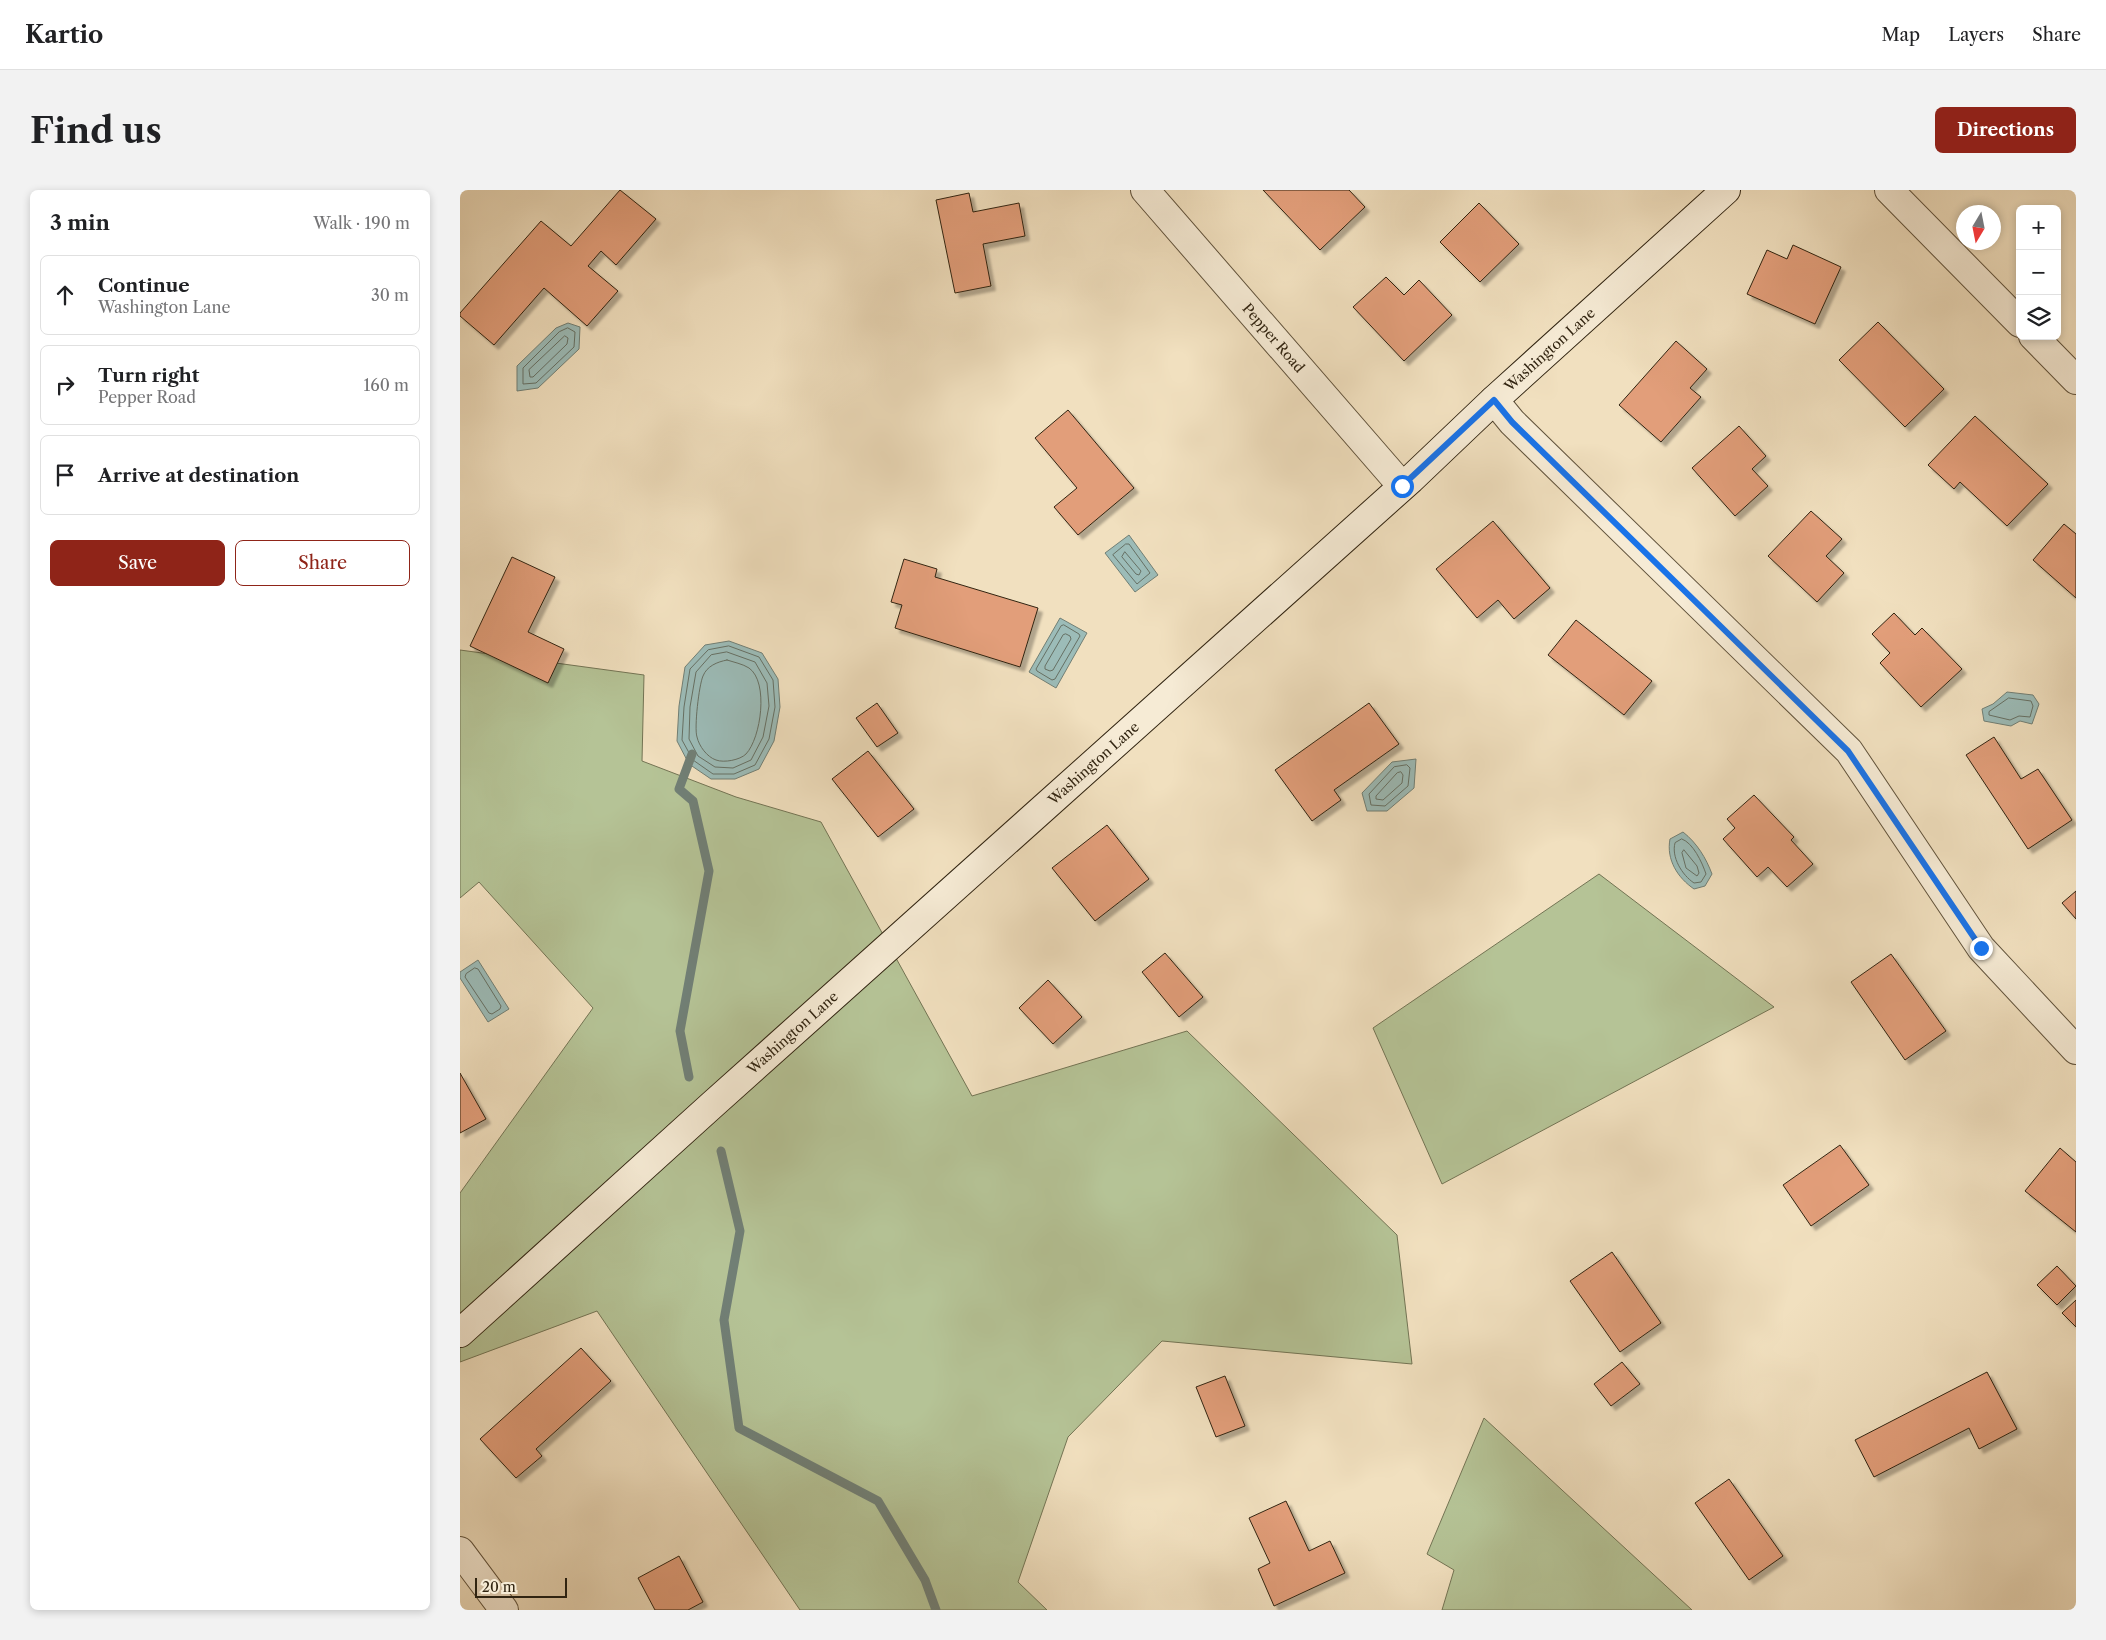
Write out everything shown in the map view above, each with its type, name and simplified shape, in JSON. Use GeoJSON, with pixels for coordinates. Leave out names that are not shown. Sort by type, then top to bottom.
{"type":"FeatureCollection","features":[{"type":"Feature","properties":{"kind":"main road","name":"Pepper Road"},"geometry":{"type":"LineString","coordinates":[[1145,190],[1402,486]]}},
{"type":"Feature","properties":{"kind":"main road","name":"Washington Lane"},"geometry":{"type":"LineString","coordinates":[[460,1333],[1402,486],[1726,190]]}},
{"type":"Feature","properties":{"kind":"main road"},"geometry":{"type":"LineString","coordinates":[[1889,190],[2016,319]]}},
{"type":"Feature","properties":{"kind":"main road"},"geometry":{"type":"LineString","coordinates":[[2037,340],[2076,380]]}},
{"type":"Feature","properties":{"kind":"main road"},"geometry":{"type":"LineString","coordinates":[[1494,400],[1512,422],[1848,751],[1981,948],[2076,1050]]}},
{"type":"Feature","properties":{"kind":"main road"},"geometry":{"type":"LineString","coordinates":[[460,1551],[504,1610]]}},
{"type":"Feature","properties":{"kind":"green space"},"geometry":{"type":"Polygon","coordinates":[[[460,650],[644,675],[642,761],[736,797],[821,822],[972,1096],[1187,1031],[1397,1235],[1412,1364],[1162,1341],[1068,1437],[1018,1582],[1047,1610],[800,1610],[597,1311],[460,1362],[460,1193],[593,1008],[479,882],[460,898],[460,650]]]}},
{"type":"Feature","properties":{"kind":"green space"},"geometry":{"type":"Polygon","coordinates":[[[1599,874],[1774,1007],[1442,1184],[1373,1028],[1599,874]]]}},
{"type":"Feature","properties":{"kind":"green space"},"geometry":{"type":"Polygon","coordinates":[[[1484,1418],[1692,1610],[1442,1610],[1454,1570],[1427,1554],[1484,1418]]]}},
{"type":"Feature","properties":{"kind":"water"},"geometry":{"type":"Polygon","coordinates":[[[568,323],[580,327],[579,349],[538,388],[517,391],[517,366],[556,328],[568,323]]]}},
{"type":"Feature","properties":{"kind":"water"},"geometry":{"type":"Polygon","coordinates":[[[1129,535],[1158,575],[1135,592],[1105,553],[1129,535]]]}},
{"type":"Feature","properties":{"kind":"water"},"geometry":{"type":"Polygon","coordinates":[[[1060,618],[1087,633],[1056,688],[1029,672],[1060,618]]]}},
{"type":"Feature","properties":{"kind":"water"},"geometry":{"type":"Polygon","coordinates":[[[729,641],[762,653],[778,679],[780,707],[774,741],[759,769],[735,779],[711,779],[689,764],[677,741],[679,706],[685,667],[705,645],[729,641]]]}},
{"type":"Feature","properties":{"kind":"water"},"geometry":{"type":"Polygon","coordinates":[[[2007,692],[2033,695],[2039,704],[2032,724],[2020,721],[2011,726],[1984,721],[1982,709],[1993,704],[2007,692]]]}},
{"type":"Feature","properties":{"kind":"water"},"geometry":{"type":"Polygon","coordinates":[[[1416,759],[1414,788],[1387,811],[1367,811],[1362,793],[1392,762],[1416,759]]]}},
{"type":"Feature","properties":{"kind":"water"},"geometry":{"type":"Polygon","coordinates":[[[1683,832],[1697,846],[1710,868],[1712,874],[1705,886],[1694,889],[1688,885],[1674,868],[1669,847],[1670,839],[1683,832]]]}},
{"type":"Feature","properties":{"kind":"water"},"geometry":{"type":"Polygon","coordinates":[[[478,960],[509,1009],[488,1022],[460,978],[460,972],[478,960]]]}},
{"type":"Feature","properties":{"kind":"building"},"geometry":{"type":"Polygon","coordinates":[[[620,190],[656,219],[616,265],[601,251],[588,266],[618,291],[587,326],[544,288],[494,345],[460,316],[460,313],[541,221],[571,246],[620,190]]]}},
{"type":"Feature","properties":{"kind":"building"},"geometry":{"type":"Polygon","coordinates":[[[1263,190],[1349,190],[1365,207],[1320,250],[1263,190]]]}},
{"type":"Feature","properties":{"kind":"building"},"geometry":{"type":"Polygon","coordinates":[[[969,193],[973,212],[1019,203],[1025,236],[983,244],[991,286],[955,293],[936,200],[969,193]]]}},
{"type":"Feature","properties":{"kind":"building"},"geometry":{"type":"Polygon","coordinates":[[[1479,203],[1519,244],[1480,282],[1440,242],[1479,203]]]}},
{"type":"Feature","properties":{"kind":"building"},"geometry":{"type":"Polygon","coordinates":[[[1793,245],[1841,267],[1815,324],[1747,294],[1767,250],[1787,259],[1793,245]]]}},
{"type":"Feature","properties":{"kind":"building"},"geometry":{"type":"Polygon","coordinates":[[[1386,277],[1404,295],[1419,280],[1452,315],[1404,361],[1353,307],[1386,277]]]}},
{"type":"Feature","properties":{"kind":"building"},"geometry":{"type":"Polygon","coordinates":[[[1878,322],[1944,389],[1905,427],[1839,360],[1878,322]]]}},
{"type":"Feature","properties":{"kind":"building"},"geometry":{"type":"Polygon","coordinates":[[[1676,341],[1707,369],[1690,388],[1701,397],[1661,442],[1619,405],[1676,341]]]}},
{"type":"Feature","properties":{"kind":"building"},"geometry":{"type":"Polygon","coordinates":[[[1068,410],[1134,488],[1078,535],[1054,507],[1077,488],[1035,438],[1068,410]]]}},
{"type":"Feature","properties":{"kind":"building"},"geometry":{"type":"Polygon","coordinates":[[[1975,416],[2048,484],[2007,526],[1960,482],[1954,489],[1928,465],[1975,416]]]}},
{"type":"Feature","properties":{"kind":"building"},"geometry":{"type":"Polygon","coordinates":[[[1739,426],[1766,456],[1752,469],[1768,486],[1735,516],[1692,468],[1739,426]]]}},
{"type":"Feature","properties":{"kind":"building"},"geometry":{"type":"Polygon","coordinates":[[[1811,511],[1842,539],[1826,556],[1844,573],[1817,602],[1768,556],[1811,511]]]}},
{"type":"Feature","properties":{"kind":"building"},"geometry":{"type":"Polygon","coordinates":[[[1493,521],[1550,588],[1514,619],[1498,600],[1477,618],[1436,569],[1493,521]]]}},
{"type":"Feature","properties":{"kind":"building"},"geometry":{"type":"Polygon","coordinates":[[[2064,524],[2076,534],[2076,598],[2033,560],[2064,524]]]}},
{"type":"Feature","properties":{"kind":"building"},"geometry":{"type":"Polygon","coordinates":[[[512,557],[555,577],[528,632],[564,649],[548,683],[470,646],[512,557]]]}},
{"type":"Feature","properties":{"kind":"building"},"geometry":{"type":"Polygon","coordinates":[[[904,559],[937,569],[935,577],[1038,608],[1020,667],[895,628],[902,605],[891,602],[904,559]]]}},
{"type":"Feature","properties":{"kind":"building"},"geometry":{"type":"Polygon","coordinates":[[[1894,613],[1915,635],[1922,628],[1962,669],[1921,707],[1880,663],[1890,653],[1872,634],[1894,613]]]}},
{"type":"Feature","properties":{"kind":"building"},"geometry":{"type":"Polygon","coordinates":[[[1576,620],[1652,681],[1624,715],[1548,655],[1576,620]]]}},
{"type":"Feature","properties":{"kind":"building"},"geometry":{"type":"Polygon","coordinates":[[[877,703],[898,733],[877,747],[856,718],[877,703]]]}},
{"type":"Feature","properties":{"kind":"building"},"geometry":{"type":"Polygon","coordinates":[[[1369,703],[1399,744],[1334,790],[1341,800],[1312,821],[1275,770],[1369,703]]]}},
{"type":"Feature","properties":{"kind":"building"},"geometry":{"type":"Polygon","coordinates":[[[1994,737],[2021,779],[2038,769],[2072,820],[2028,849],[1966,755],[1994,737]]]}},
{"type":"Feature","properties":{"kind":"building"},"geometry":{"type":"Polygon","coordinates":[[[868,751],[914,809],[878,837],[832,779],[868,751]]]}},
{"type":"Feature","properties":{"kind":"building"},"geometry":{"type":"Polygon","coordinates":[[[1754,795],[1794,837],[1791,840],[1813,864],[1787,887],[1768,867],[1757,877],[1723,839],[1735,828],[1727,819],[1754,795]]]}},
{"type":"Feature","properties":{"kind":"building"},"geometry":{"type":"Polygon","coordinates":[[[1107,825],[1149,879],[1095,921],[1052,868],[1107,825]]]}},
{"type":"Feature","properties":{"kind":"building"},"geometry":{"type":"Polygon","coordinates":[[[2076,891],[2076,919],[2062,903],[2076,891]]]}},
{"type":"Feature","properties":{"kind":"building"},"geometry":{"type":"Polygon","coordinates":[[[1165,953],[1203,997],[1179,1017],[1142,972],[1165,953]]]}},
{"type":"Feature","properties":{"kind":"building"},"geometry":{"type":"Polygon","coordinates":[[[1891,954],[1946,1031],[1905,1060],[1851,982],[1891,954]]]}},
{"type":"Feature","properties":{"kind":"building"},"geometry":{"type":"Polygon","coordinates":[[[1048,980],[1082,1017],[1053,1044],[1019,1008],[1048,980]]]}},
{"type":"Feature","properties":{"kind":"building"},"geometry":{"type":"Polygon","coordinates":[[[460,1073],[486,1119],[460,1133],[460,1073]]]}},
{"type":"Feature","properties":{"kind":"building"},"geometry":{"type":"Polygon","coordinates":[[[1840,1145],[1869,1185],[1811,1226],[1783,1185],[1840,1145]]]}},
{"type":"Feature","properties":{"kind":"building"},"geometry":{"type":"Polygon","coordinates":[[[2060,1148],[2076,1162],[2076,1232],[2025,1191],[2060,1148]]]}},
{"type":"Feature","properties":{"kind":"building"},"geometry":{"type":"Polygon","coordinates":[[[1612,1252],[1661,1323],[1620,1352],[1570,1281],[1612,1252]]]}},
{"type":"Feature","properties":{"kind":"building"},"geometry":{"type":"Polygon","coordinates":[[[2057,1266],[2076,1286],[2057,1305],[2037,1285],[2057,1266]]]}},
{"type":"Feature","properties":{"kind":"building"},"geometry":{"type":"Polygon","coordinates":[[[2076,1300],[2076,1327],[2062,1313],[2076,1300]]]}},
{"type":"Feature","properties":{"kind":"building"},"geometry":{"type":"Polygon","coordinates":[[[581,1348],[611,1381],[536,1449],[542,1456],[516,1478],[480,1439],[581,1348]]]}},
{"type":"Feature","properties":{"kind":"building"},"geometry":{"type":"Polygon","coordinates":[[[1622,1362],[1640,1384],[1611,1406],[1594,1384],[1622,1362]]]}},
{"type":"Feature","properties":{"kind":"building"},"geometry":{"type":"Polygon","coordinates":[[[1987,1372],[2017,1429],[1979,1449],[1969,1428],[1874,1477],[1855,1440],[1987,1372]]]}},
{"type":"Feature","properties":{"kind":"building"},"geometry":{"type":"Polygon","coordinates":[[[1225,1376],[1245,1426],[1216,1437],[1196,1387],[1225,1376]]]}},
{"type":"Feature","properties":{"kind":"building"},"geometry":{"type":"Polygon","coordinates":[[[1729,1479],[1783,1556],[1749,1580],[1695,1503],[1729,1479]]]}},
{"type":"Feature","properties":{"kind":"building"},"geometry":{"type":"Polygon","coordinates":[[[1286,1501],[1309,1551],[1330,1541],[1345,1573],[1274,1606],[1258,1569],[1270,1563],[1249,1518],[1286,1501]]]}},
{"type":"Feature","properties":{"kind":"building"},"geometry":{"type":"Polygon","coordinates":[[[679,1556],[703,1602],[688,1610],[655,1610],[638,1578],[679,1556]]]}},
{"type":"Feature","properties":{"kind":"waterway"},"geometry":{"type":"LineString","coordinates":[[689,1077],[680,1031],[709,871],[693,801],[679,789],[692,754]]}},
{"type":"Feature","properties":{"kind":"waterway"},"geometry":{"type":"LineString","coordinates":[[721,1151],[740,1231],[724,1320],[739,1428],[878,1501],[925,1580],[936,1610]]}},
{"type":"Feature","properties":{"kind":"route"},"geometry":{"type":"LineString","coordinates":[[1402,486],[1494,400],[1512,422],[1848,751],[1981,948]]}}]}
